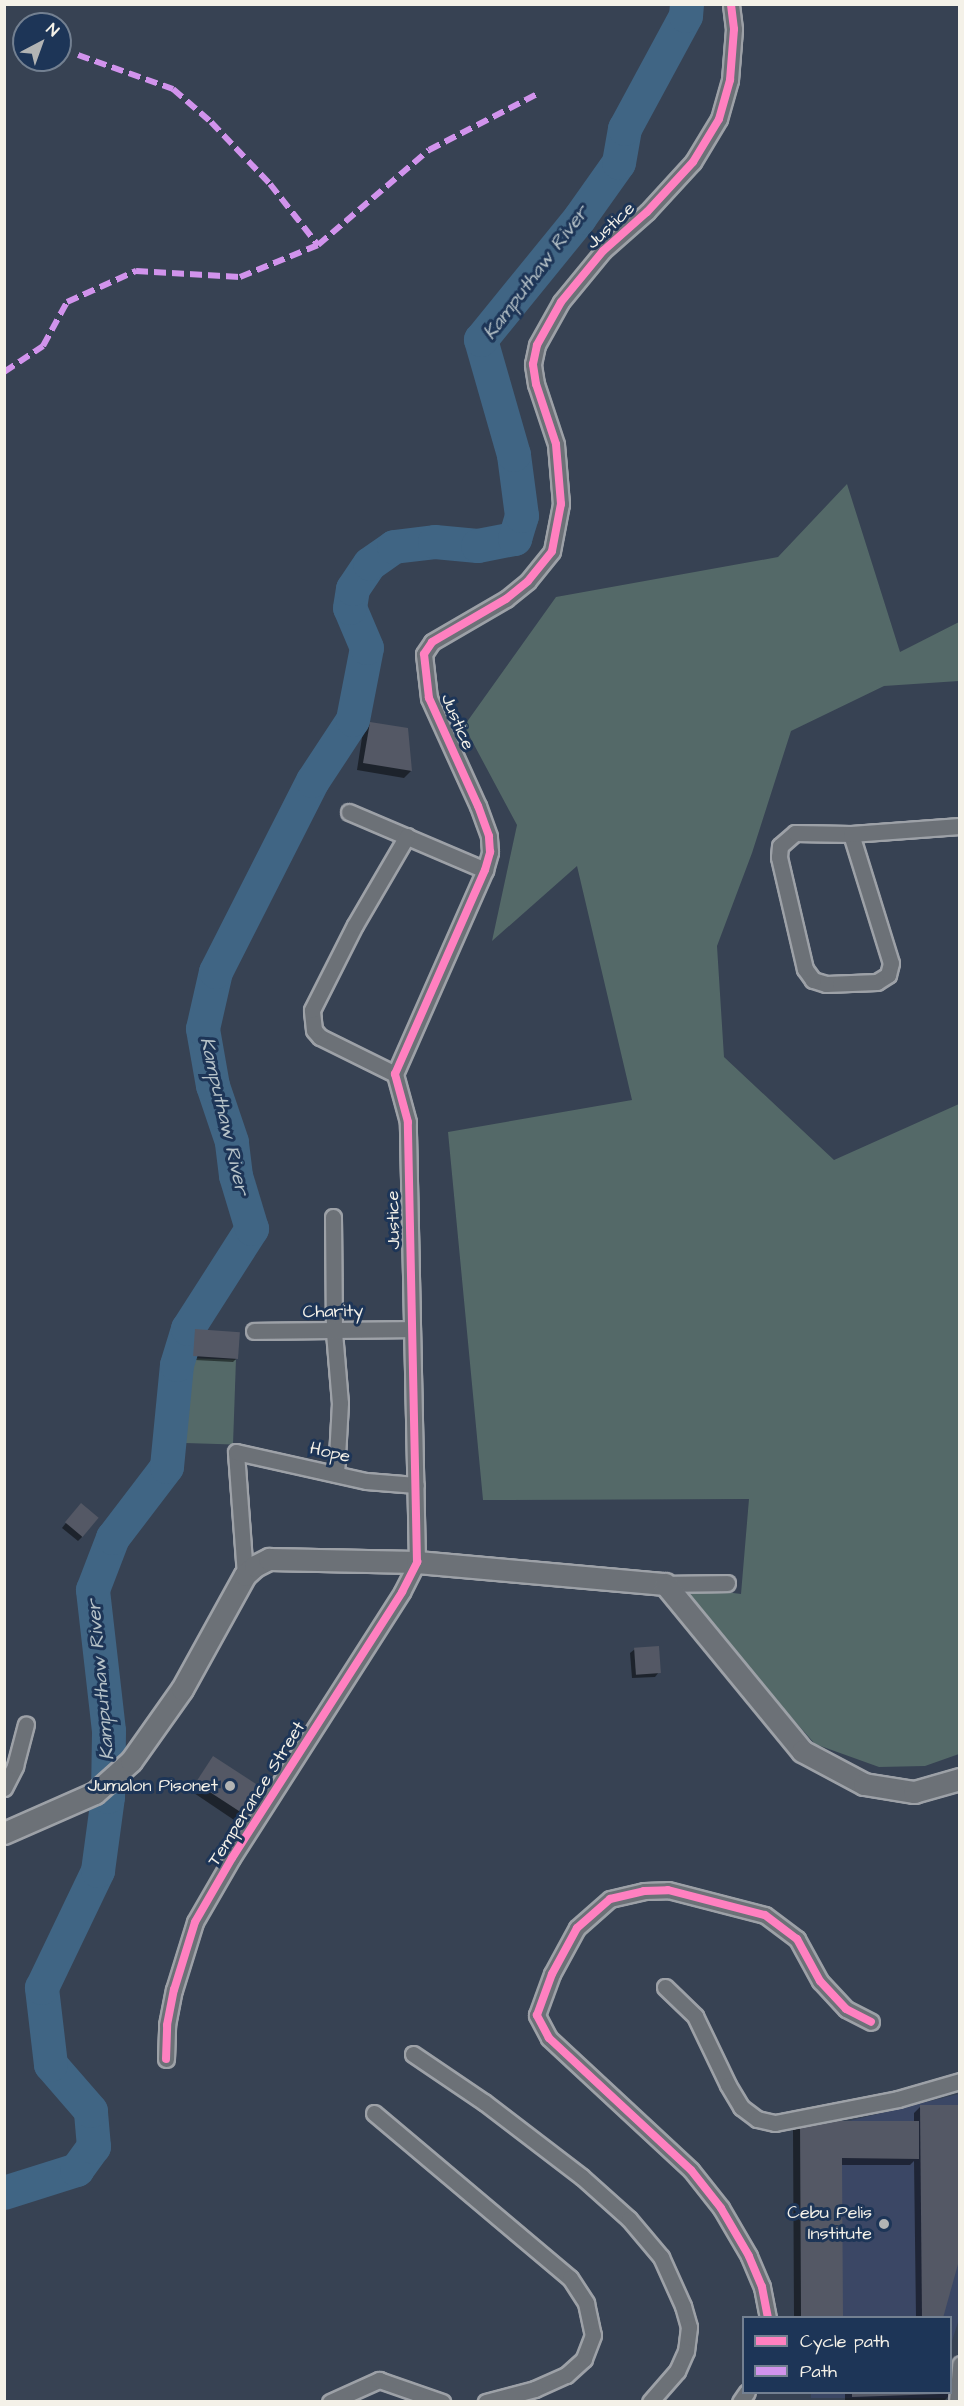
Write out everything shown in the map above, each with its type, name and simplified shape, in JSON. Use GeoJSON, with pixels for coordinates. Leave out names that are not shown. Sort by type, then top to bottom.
{"type":"FeatureCollection","features":[{"type":"Feature","properties":{"kind":"street","name":"Justice"},"geometry":{"type":"LineString","coordinates":[[417,1562],[408,1122],[395,1074],[485,870],[490,852],[489,836],[478,806],[429,698],[424,654],[432,642],[506,599],[528,581],[552,551],[561,504],[556,444],[536,384],[533,364],[537,345],[561,302],[603,251],[647,212],[693,162],[719,119],[730,80],[734,29],[731,4]]}},
{"type":"Feature","properties":{"kind":"street"},"geometry":{"type":"LineString","coordinates":[[349,812],[485,870]]}},
{"type":"Feature","properties":{"kind":"street"},"geometry":{"type":"LineString","coordinates":[[851,834],[891,963],[888,975],[877,982],[826,984],[813,980],[805,969],[779,857],[780,846],[795,833],[851,834],[960,826]]}},
{"type":"Feature","properties":{"kind":"street"},"geometry":{"type":"LineString","coordinates":[[395,1074],[320,1037],[314,1030],[312,1010],[355,925],[407,836]]}},
{"type":"Feature","properties":{"kind":"street"},"geometry":{"type":"LineString","coordinates":[[333,1217],[334,1332],[340,1402],[336,1474]]}},
{"type":"Feature","properties":{"kind":"street","name":"Charity"},"geometry":{"type":"LineString","coordinates":[[254,1331],[334,1332],[412,1329]]}},
{"type":"Feature","properties":{"kind":"street","name":"Hope"},"geometry":{"type":"LineString","coordinates":[[245,1575],[236,1452],[366,1481],[416,1485]]}},
{"type":"Feature","properties":{"kind":"street"},"geometry":{"type":"LineString","coordinates":[[4,1833],[95,1793],[131,1761],[182,1689],[235,1598],[245,1575],[255,1566],[269,1559],[417,1562],[665,1584],[727,1583]]}},
{"type":"Feature","properties":{"kind":"street","name":"Temperance Street"},"geometry":{"type":"LineString","coordinates":[[165,2059],[167,2025],[174,1990],[195,1923],[238,1849],[402,1592],[417,1562]]}},
{"type":"Feature","properties":{"kind":"street"},"geometry":{"type":"LineString","coordinates":[[665,1584],[802,1751],[864,1784],[914,1792],[960,1779]]}},
{"type":"Feature","properties":{"kind":"street"},"geometry":{"type":"LineString","coordinates":[[4,1788],[15,1766],[27,1724]]}},
{"type":"Feature","properties":{"kind":"street"},"geometry":{"type":"LineString","coordinates":[[768,2316],[762,2287],[749,2256],[721,2208],[691,2170],[549,2038],[537,2015],[552,1974],[577,1929],[610,1899],[644,1891],[668,1890],[765,1915],[797,1939],[820,1981],[846,2009],[871,2022]]}},
{"type":"Feature","properties":{"kind":"street"},"geometry":{"type":"LineString","coordinates":[[665,1987],[694,2016],[741,2107],[757,2119],[775,2123],[898,2099],[960,2081]]}},
{"type":"Feature","properties":{"kind":"street"},"geometry":{"type":"LineString","coordinates":[[413,2054],[484,2102],[582,2177],[628,2219],[661,2257],[683,2306],[689,2327],[686,2351],[677,2371],[650,2402]]}},
{"type":"Feature","properties":{"kind":"street"},"geometry":{"type":"LineString","coordinates":[[374,2113],[570,2278],[585,2303],[593,2335],[584,2359],[566,2375],[555,2380],[534,2389],[486,2402]]}},
{"type":"Feature","properties":{"kind":"street"},"geometry":{"type":"LineString","coordinates":[[957,2402],[960,2364]]}},
{"type":"Feature","properties":{"kind":"street"},"geometry":{"type":"LineString","coordinates":[[330,2402],[379,2380],[441,2402]]}},
{"type":"Feature","properties":{"kind":"shaded area","name":"Cebu Pelis Institute"},"geometry":{"type":"Polygon","coordinates":[[[959,2094],[960,2316],[952,2341],[952,2316],[810,2316],[808,2131],[959,2094]]]}},
{"type":"Feature","properties":{"kind":"shaded area","name":"Cebu Pelis Institute"},"geometry":{"type":"Polygon","coordinates":[[[811,2394],[952,2394],[952,2398],[811,2398],[811,2394]]]}},
{"type":"Feature","properties":{"kind":"green space"},"geometry":{"type":"Polygon","coordinates":[[[847,484],[900,652],[959,622],[959,681],[884,686],[791,731],[752,853],[717,946],[724,1057],[834,1160],[959,1104],[959,1754],[925,1766],[879,1767],[815,1744],[685,1597],[702,1589],[741,1594],[749,1499],[483,1500],[448,1132],[632,1100],[577,866],[492,941],[517,825],[464,726],[556,597],[778,557],[847,484]]]}},
{"type":"Feature","properties":{"kind":"green space"},"geometry":{"type":"Polygon","coordinates":[[[188,1358],[236,1360],[233,1445],[185,1443],[188,1358]]]}},
{"type":"Feature","properties":{"kind":"building"},"geometry":{"type":"Polygon","coordinates":[[[370,722],[408,728],[412,771],[363,763],[370,722]]]}},
{"type":"Feature","properties":{"kind":"building"},"geometry":{"type":"Polygon","coordinates":[[[195,1329],[240,1332],[238,1359],[193,1356],[195,1329]]]}},
{"type":"Feature","properties":{"kind":"building"},"geometry":{"type":"Polygon","coordinates":[[[81,1503],[99,1518],[83,1537],[65,1522],[81,1503]]]}},
{"type":"Feature","properties":{"kind":"building"},"geometry":{"type":"Polygon","coordinates":[[[659,1646],[661,1673],[636,1675],[634,1648],[659,1646]]]}},
{"type":"Feature","properties":{"kind":"building","name":"Jumalon Pisonet"},"geometry":{"type":"Polygon","coordinates":[[[213,1756],[262,1788],[245,1815],[196,1783],[213,1756]]]}},
{"type":"Feature","properties":{"kind":"building"},"geometry":{"type":"Polygon","coordinates":[[[920,2105],[960,2105],[960,2257],[944,2316],[922,2316],[920,2105]]]}},
{"type":"Feature","properties":{"kind":"building"},"geometry":{"type":"Polygon","coordinates":[[[800,2121],[919,2121],[919,2159],[842,2158],[843,2316],[801,2316],[800,2121]]]}},
{"type":"Feature","properties":{"kind":"building"},"geometry":{"type":"Polygon","coordinates":[[[852,2394],[941,2394],[852,2397],[852,2394]]]}},
{"type":"Feature","properties":{"kind":"waterway","name":"Kamputhaw River"},"geometry":{"type":"LineString","coordinates":[[4,2193],[77,2170],[94,2147],[91,2111],[51,2065],[42,1988],[98,1871],[108,1797],[109,1731],[93,1590],[113,1538],[167,1467],[177,1365],[188,1329],[252,1229],[236,1176],[232,1142],[213,1086],[203,1029],[216,972],[313,781],[353,720],[367,648],[350,608],[353,589],[370,564],[394,547],[435,542],[478,546],[515,539],[522,516],[514,455],[481,340],[580,218],[619,163],[625,129],[686,16],[687,4]]}},
{"type":"Feature","properties":{"kind":"marked path"},"geometry":{"type":"LineString","coordinates":[[78,55],[173,89],[211,122],[270,184],[318,245]]}},
{"type":"Feature","properties":{"kind":"marked path"},"geometry":{"type":"LineString","coordinates":[[4,372],[43,346],[67,302],[136,271],[240,277],[318,245],[429,150],[537,94]]}},
{"type":"Feature","properties":{"kind":"cycle path"},"geometry":{"type":"LineString","coordinates":[[166,2059],[167,2025],[174,1990],[195,1922],[232,1858],[402,1592],[417,1562],[408,1122],[395,1074],[485,870],[490,852],[489,836],[478,806],[429,698],[424,654],[432,642],[506,599],[528,581],[552,551],[561,504],[556,444],[536,384],[533,364],[537,345],[561,302],[603,251],[647,212],[693,162],[719,119],[730,80],[734,29],[731,4]]}},
{"type":"Feature","properties":{"kind":"cycle path"},"geometry":{"type":"LineString","coordinates":[[768,2316],[762,2287],[749,2256],[721,2208],[691,2170],[549,2038],[537,2015],[552,1974],[577,1928],[610,1899],[644,1891],[668,1890],[765,1915],[797,1939],[820,1981],[846,2009],[871,2022]]}},
{"type":"Feature","properties":{"kind":"place","name":"Jumalon Pisonet"},"geometry":{"type":"Point","coordinates":[230,1786]}},
{"type":"Feature","properties":{"kind":"place","name":"Cebu Pelis Institute"},"geometry":{"type":"Point","coordinates":[884,2224]}}]}
